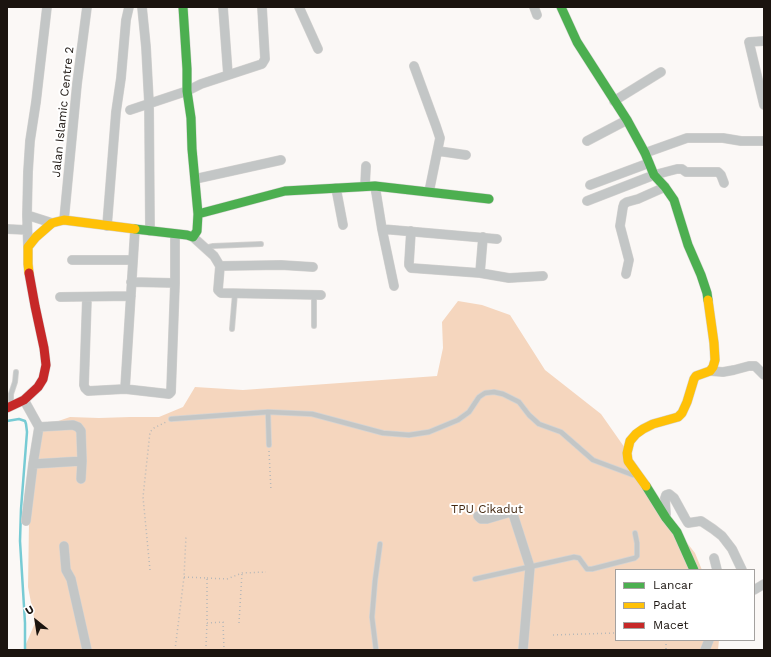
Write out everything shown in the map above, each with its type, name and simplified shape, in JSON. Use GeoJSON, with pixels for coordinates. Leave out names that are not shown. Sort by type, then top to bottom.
{"type":"FeatureCollection","features":[{"type":"Feature","properties":{"kind":"street"},"geometry":{"type":"LineString","coordinates":[[9,408],[24,400],[38,387],[43,379],[46,365],[28,264],[27,215],[30,141],[47,7]]}},
{"type":"Feature","properties":{"kind":"street","name":"Jalan Islamic Centre 2"},"geometry":{"type":"LineString","coordinates":[[64,220],[77,84],[87,7]]}},
{"type":"Feature","properties":{"kind":"street"},"geometry":{"type":"LineString","coordinates":[[107,226],[116,112],[121,78],[126,20],[129,7]]}},
{"type":"Feature","properties":{"kind":"street"},"geometry":{"type":"LineString","coordinates":[[142,7],[149,103],[150,231]]}},
{"type":"Feature","properties":{"kind":"street"},"geometry":{"type":"LineString","coordinates":[[183,7],[187,91],[191,118],[192,149],[198,214],[197,231],[193,237]]}},
{"type":"Feature","properties":{"kind":"street"},"geometry":{"type":"LineString","coordinates":[[223,7],[228,75]]}},
{"type":"Feature","properties":{"kind":"street"},"geometry":{"type":"LineString","coordinates":[[130,110],[262,64],[265,59],[262,7]]}},
{"type":"Feature","properties":{"kind":"street"},"geometry":{"type":"LineString","coordinates":[[299,7],[318,49]]}},
{"type":"Feature","properties":{"kind":"street"},"geometry":{"type":"LineString","coordinates":[[561,7],[577,42],[627,120],[645,153],[654,175],[674,200],[688,245],[707,293],[715,360],[710,371]]}},
{"type":"Feature","properties":{"kind":"street"},"geometry":{"type":"LineString","coordinates":[[764,41],[749,42],[764,105]]}},
{"type":"Feature","properties":{"kind":"street"},"geometry":{"type":"LineString","coordinates":[[414,66],[440,138],[430,192]]}},
{"type":"Feature","properties":{"kind":"street"},"geometry":{"type":"LineString","coordinates":[[614,101],[662,72]]}},
{"type":"Feature","properties":{"kind":"street"},"geometry":{"type":"LineString","coordinates":[[587,141],[627,120]]}},
{"type":"Feature","properties":{"kind":"street"},"geometry":{"type":"LineString","coordinates":[[645,153],[687,138],[724,138],[741,141],[764,141]]}},
{"type":"Feature","properties":{"kind":"street"},"geometry":{"type":"LineString","coordinates":[[438,152],[466,155]]}},
{"type":"Feature","properties":{"kind":"street"},"geometry":{"type":"LineString","coordinates":[[195,179],[281,160]]}},
{"type":"Feature","properties":{"kind":"street"},"geometry":{"type":"LineString","coordinates":[[590,185],[649,163]]}},
{"type":"Feature","properties":{"kind":"street"},"geometry":{"type":"LineString","coordinates":[[365,186],[366,166]]}},
{"type":"Feature","properties":{"kind":"street"},"geometry":{"type":"LineString","coordinates":[[587,201],[654,175],[677,169],[682,169],[686,172],[718,172],[724,183]]}},
{"type":"Feature","properties":{"kind":"street"},"geometry":{"type":"LineString","coordinates":[[198,214],[285,191],[365,186],[490,199]]}},
{"type":"Feature","properties":{"kind":"street"},"geometry":{"type":"LineString","coordinates":[[375,186],[394,286]]}},
{"type":"Feature","properties":{"kind":"street"},"geometry":{"type":"LineString","coordinates":[[626,274],[629,260],[620,226],[624,204],[665,187]]}},
{"type":"Feature","properties":{"kind":"street"},"geometry":{"type":"LineString","coordinates":[[336,188],[343,225]]}},
{"type":"Feature","properties":{"kind":"street"},"geometry":{"type":"LineString","coordinates":[[27,215],[52,223]]}},
{"type":"Feature","properties":{"kind":"street"},"geometry":{"type":"LineString","coordinates":[[28,247],[36,237],[52,223],[64,220],[186,235],[193,237],[214,256],[220,266],[218,290],[221,293],[317,295]]}},
{"type":"Feature","properties":{"kind":"street"},"geometry":{"type":"LineString","coordinates":[[382,228],[497,239]]}},
{"type":"Feature","properties":{"kind":"street"},"geometry":{"type":"LineString","coordinates":[[7,229],[27,230]]}},
{"type":"Feature","properties":{"kind":"street"},"geometry":{"type":"LineString","coordinates":[[125,390],[135,229]]}},
{"type":"Feature","properties":{"kind":"street"},"geometry":{"type":"LineString","coordinates":[[411,231],[409,262],[411,268],[480,273],[508,278],[543,276]]}},
{"type":"Feature","properties":{"kind":"street"},"geometry":{"type":"LineString","coordinates":[[87,297],[85,388],[88,391],[125,390],[169,394],[171,392],[175,283],[175,234]]}},
{"type":"Feature","properties":{"kind":"street"},"geometry":{"type":"LineString","coordinates":[[480,273],[483,237]]}},
{"type":"Feature","properties":{"kind":"street"},"geometry":{"type":"LineString","coordinates":[[72,260],[133,260]]}},
{"type":"Feature","properties":{"kind":"street"},"geometry":{"type":"LineString","coordinates":[[220,266],[314,266]]}},
{"type":"Feature","properties":{"kind":"street"},"geometry":{"type":"LineString","coordinates":[[131,282],[175,283]]}},
{"type":"Feature","properties":{"kind":"street"},"geometry":{"type":"LineString","coordinates":[[60,297],[131,296]]}},
{"type":"Feature","properties":{"kind":"street"},"geometry":{"type":"LineString","coordinates":[[694,569],[677,532],[628,461],[627,453],[630,441],[636,434],[653,424],[678,417],[682,413],[687,402],[696,376],[710,371],[723,372],[748,366],[755,366],[764,375]]}},
{"type":"Feature","properties":{"kind":"street"},"geometry":{"type":"LineString","coordinates":[[24,400],[39,427],[26,521]]}},
{"type":"Feature","properties":{"kind":"street"},"geometry":{"type":"LineString","coordinates":[[39,427],[73,425],[78,427],[81,431],[81,479]]}},
{"type":"Feature","properties":{"kind":"street"},"geometry":{"type":"LineString","coordinates":[[33,464],[82,461]]}},
{"type":"Feature","properties":{"kind":"street"},"geometry":{"type":"LineString","coordinates":[[666,518],[665,498],[666,495],[669,494],[674,498],[688,522],[701,521],[722,536],[732,549],[742,569]]}},
{"type":"Feature","properties":{"kind":"street"},"geometry":{"type":"LineString","coordinates":[[478,516],[481,519],[511,512],[513,514],[530,567],[523,650]]}},
{"type":"Feature","properties":{"kind":"street"},"geometry":{"type":"LineString","coordinates":[[64,546],[66,570],[71,579],[87,650]]}},
{"type":"Feature","properties":{"kind":"street"},"geometry":{"type":"LineString","coordinates":[[714,558],[717,569]]}},
{"type":"Feature","properties":{"kind":"street"},"geometry":{"type":"LineString","coordinates":[[755,589],[764,584]]}},
{"type":"Feature","properties":{"kind":"street"},"geometry":{"type":"LineString","coordinates":[[704,650],[708,641]]}},
{"type":"Feature","properties":{"kind":"lane"},"geometry":{"type":"LineString","coordinates":[[205,248],[213,246],[261,244]]}},
{"type":"Feature","properties":{"kind":"lane"},"geometry":{"type":"LineString","coordinates":[[232,329],[235,293]]}},
{"type":"Feature","properties":{"kind":"lane"},"geometry":{"type":"LineString","coordinates":[[314,326],[317,295]]}},
{"type":"Feature","properties":{"kind":"lane"},"geometry":{"type":"LineString","coordinates":[[9,408],[16,372]]}},
{"type":"Feature","properties":{"kind":"lane"},"geometry":{"type":"LineString","coordinates":[[171,419],[268,412],[312,414],[383,432],[409,435],[429,432],[458,420],[469,412],[479,398],[485,394],[494,392],[503,394],[519,402],[529,415],[539,424],[561,432],[593,460],[639,477]]}},
{"type":"Feature","properties":{"kind":"lane"},"geometry":{"type":"LineString","coordinates":[[268,412],[269,445]]}},
{"type":"Feature","properties":{"kind":"lane"},"geometry":{"type":"LineString","coordinates":[[476,579],[574,557],[579,558],[587,568],[592,569],[635,558],[637,556],[637,543],[634,533]]}},
{"type":"Feature","properties":{"kind":"lane"},"geometry":{"type":"LineString","coordinates":[[376,650],[372,617],[380,544]]}},
{"type":"Feature","properties":{"kind":"path"},"geometry":{"type":"LineString","coordinates":[[150,570],[144,497],[150,432],[154,428],[171,419]]}},
{"type":"Feature","properties":{"kind":"path"},"geometry":{"type":"LineString","coordinates":[[269,445],[271,491]]}},
{"type":"Feature","properties":{"kind":"path"},"geometry":{"type":"LineString","coordinates":[[175,650],[184,577],[186,536]]}},
{"type":"Feature","properties":{"kind":"path"},"geometry":{"type":"LineString","coordinates":[[184,577],[227,579],[242,573],[266,572]]}},
{"type":"Feature","properties":{"kind":"path"},"geometry":{"type":"LineString","coordinates":[[239,623],[242,573]]}},
{"type":"Feature","properties":{"kind":"path"},"geometry":{"type":"LineString","coordinates":[[206,646],[207,578]]}},
{"type":"Feature","properties":{"kind":"path"},"geometry":{"type":"LineString","coordinates":[[207,624],[223,622],[224,650]]}},
{"type":"Feature","properties":{"kind":"path"},"geometry":{"type":"LineString","coordinates":[[553,635],[615,633]]}},
{"type":"Feature","properties":{"kind":"green space","name":"TPU Cikadut"},"geometry":{"type":"Polygon","coordinates":[[[458,301],[482,305],[510,315],[545,370],[601,414],[639,468],[666,516],[695,553],[702,569],[615,569],[615,641],[719,641],[718,650],[26,650],[26,644],[35,623],[28,587],[29,523],[38,428],[70,417],[159,417],[183,407],[195,387],[243,390],[437,376],[443,348],[442,322],[458,301]]]}},
{"type":"Feature","properties":{"kind":"waterway"},"geometry":{"type":"LineString","coordinates":[[7,421],[19,419],[25,421],[27,432],[20,541],[25,623],[25,650]]}},
{"type":"Feature","properties":{"kind":"traffic: fast"},"geometry":{"type":"LineString","coordinates":[[135,229],[193,237],[197,231],[198,214],[192,149],[191,118],[187,91],[183,7]]}},
{"type":"Feature","properties":{"kind":"traffic: fast"},"geometry":{"type":"LineString","coordinates":[[561,7],[577,42],[627,120],[645,153],[654,175],[674,200],[688,245],[701,275],[708,300]]}},
{"type":"Feature","properties":{"kind":"traffic: fast"},"geometry":{"type":"LineString","coordinates":[[198,214],[285,191],[375,186],[489,199]]}},
{"type":"Feature","properties":{"kind":"traffic: fast"},"geometry":{"type":"LineString","coordinates":[[646,486],[666,518],[677,532],[694,569]]}},
{"type":"Feature","properties":{"kind":"traffic: slow"},"geometry":{"type":"LineString","coordinates":[[29,273],[28,247],[36,237],[52,223],[64,220],[135,229]]}},
{"type":"Feature","properties":{"kind":"traffic: slow"},"geometry":{"type":"LineString","coordinates":[[646,486],[628,461],[627,453],[630,441],[643,429],[653,424],[678,417],[682,413],[687,402],[696,376],[710,371],[713,367],[715,360],[714,343],[708,300]]}},
{"type":"Feature","properties":{"kind":"traffic: jam"},"geometry":{"type":"LineString","coordinates":[[7,408],[24,400],[38,387],[43,379],[46,365],[29,273]]}}]}
